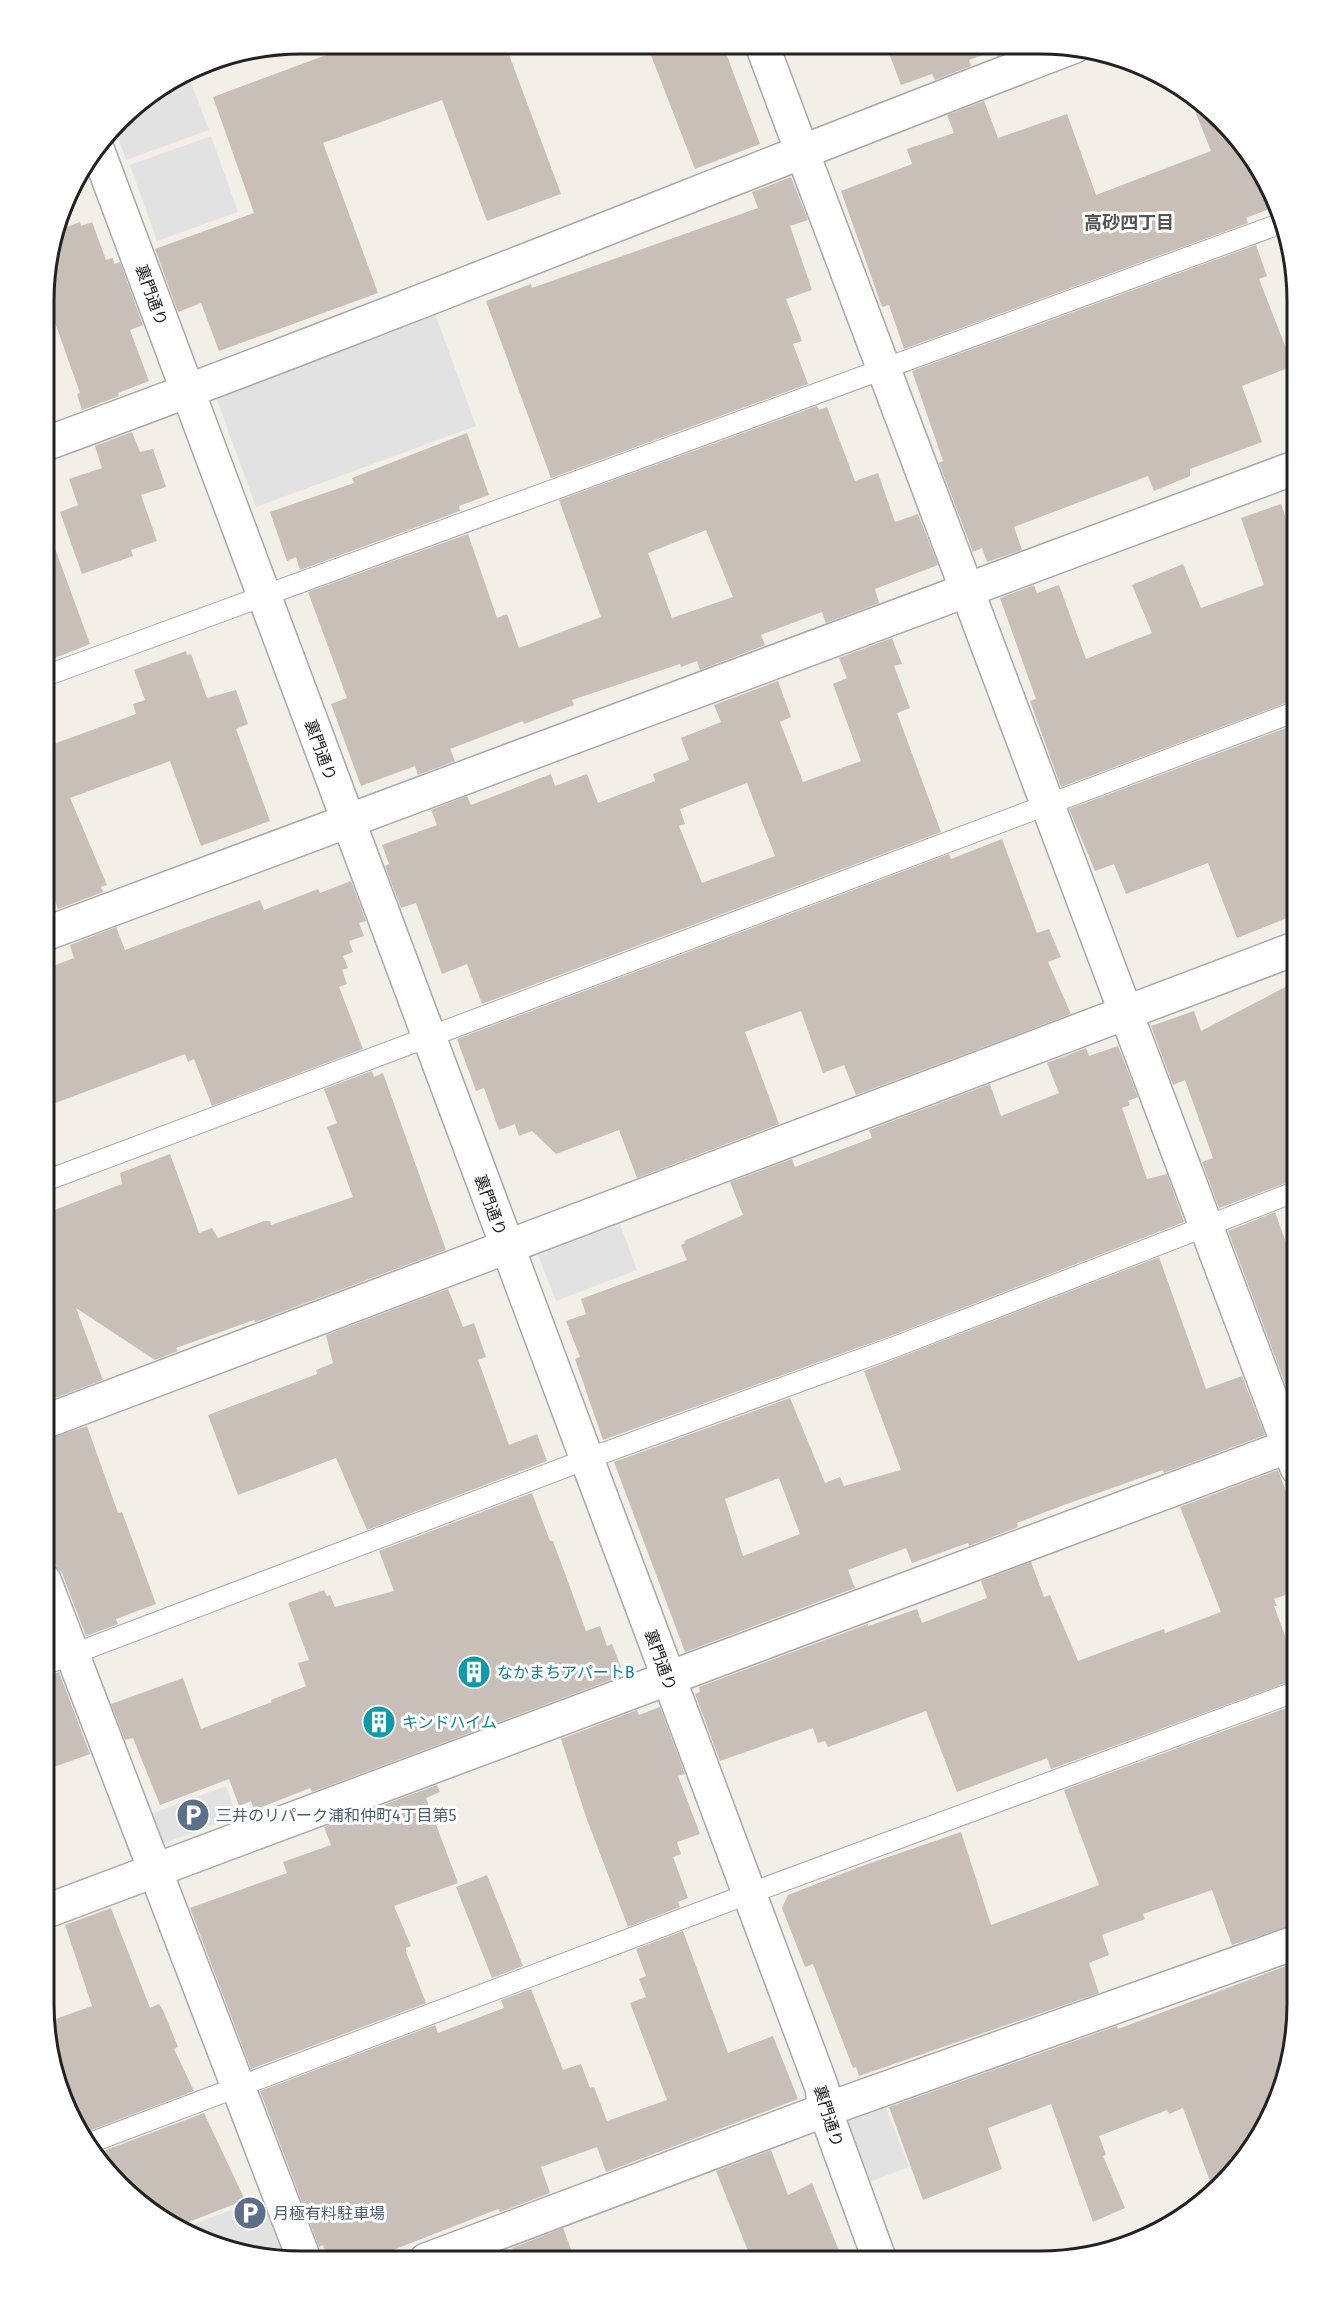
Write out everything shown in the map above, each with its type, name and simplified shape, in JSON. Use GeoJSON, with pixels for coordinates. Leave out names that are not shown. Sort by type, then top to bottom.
{"type":"FeatureCollection","features":[{"type":"Feature","properties":{"kind":"street"},"geometry":{"type":"LineString","coordinates":[[765,54],[1206,1225],[1287,1434]]}},
{"type":"Feature","properties":{"kind":"street"},"geometry":{"type":"LineString","coordinates":[[54,441],[188,392],[802,150],[1053,55]]}},
{"type":"Feature","properties":{"kind":"street","name":"裏門通り"},"geometry":{"type":"LineString","coordinates":[[100,157],[822,2088],[825,2110],[876,2251]]}},
{"type":"Feature","properties":{"kind":"street"},"geometry":{"type":"LineString","coordinates":[[54,931],[1287,470]]}},
{"type":"Feature","properties":{"kind":"street"},"geometry":{"type":"LineString","coordinates":[[54,1418],[1287,952]]}},
{"type":"Feature","properties":{"kind":"street"},"geometry":{"type":"LineString","coordinates":[[54,1908],[668,1678],[1287,1455]]}},
{"type":"Feature","properties":{"kind":"street"},"geometry":{"type":"LineString","coordinates":[[54,1636],[58,1659],[153,1871],[301,2251]]}},
{"type":"Feature","properties":{"kind":"street"},"geometry":{"type":"LineString","coordinates":[[450,2251],[825,2110],[1287,1946]]}},
{"type":"Feature","properties":{"kind":"lane"},"geometry":{"type":"LineString","coordinates":[[54,673],[1275,225]]}},
{"type":"Feature","properties":{"kind":"lane"},"geometry":{"type":"LineString","coordinates":[[54,1177],[1287,715]]}},
{"type":"Feature","properties":{"kind":"lane"},"geometry":{"type":"LineString","coordinates":[[58,1659],[587,1459],[897,1346],[1287,1195]]}},
{"type":"Feature","properties":{"kind":"lane"},"geometry":{"type":"LineString","coordinates":[[96,2141],[748,1894],[1287,1694]]}},
{"type":"Feature","properties":{"kind":"shaded area"},"geometry":{"type":"Polygon","coordinates":[[[190,80],[209,130],[126,160],[117,135],[150,105],[190,80]]]}},
{"type":"Feature","properties":{"kind":"shaded area"},"geometry":{"type":"Polygon","coordinates":[[[211,136],[238,212],[157,241],[130,165],[211,136]]]}},
{"type":"Feature","properties":{"kind":"shaded area"},"geometry":{"type":"Polygon","coordinates":[[[433,308],[476,426],[256,507],[213,389],[433,308]]]}},
{"type":"Feature","properties":{"kind":"shaded area"},"geometry":{"type":"Polygon","coordinates":[[[620,1224],[637,1270],[556,1301],[538,1255],[620,1224]]]}},
{"type":"Feature","properties":{"kind":"shaded area","name":"三井のリパーク浦和仲町4丁目第5"},"geometry":{"type":"Polygon","coordinates":[[[226,1786],[237,1816],[159,1845],[148,1815],[226,1786]]]}},
{"type":"Feature","properties":{"kind":"shaded area"},"geometry":{"type":"Polygon","coordinates":[[[883,2100],[909,2167],[867,2183],[842,2116],[883,2100]]]}},
{"type":"Feature","properties":{"kind":"shaded area","name":"月極有料駐車場"},"geometry":{"type":"Polygon","coordinates":[[[269,2196],[289,2250],[237,2243],[190,2225],[269,2196]]]}},
{"type":"Feature","properties":{"kind":"building"},"geometry":{"type":"Polygon","coordinates":[[[329,54],[509,54],[561,194],[487,221],[442,100],[323,143],[378,293],[219,351],[201,303],[178,312],[155,249],[254,213],[213,97],[329,54]]]}},
{"type":"Feature","properties":{"kind":"building"},"geometry":{"type":"Polygon","coordinates":[[[650,54],[726,54],[760,144],[695,169],[650,54]]]}},
{"type":"Feature","properties":{"kind":"building"},"geometry":{"type":"Polygon","coordinates":[[[889,54],[985,54],[969,60],[971,66],[935,80],[932,74],[901,85],[889,54]]]}},
{"type":"Feature","properties":{"kind":"building"},"geometry":{"type":"Polygon","coordinates":[[[984,101],[998,138],[1067,114],[1096,195],[1211,151],[1193,107],[1215,126],[1236,150],[1254,177],[1269,209],[1246,218],[1248,223],[904,349],[889,305],[882,307],[841,191],[912,164],[907,149],[954,133],[947,115],[984,101]]]}},
{"type":"Feature","properties":{"kind":"building"},"geometry":{"type":"Polygon","coordinates":[[[791,177],[808,220],[790,226],[812,290],[786,299],[802,341],[793,344],[808,384],[551,478],[486,301],[531,284],[532,288],[758,208],[752,192],[791,177]]]}},
{"type":"Feature","properties":{"kind":"building"},"geometry":{"type":"Polygon","coordinates":[[[80,222],[81,226],[92,222],[106,260],[113,258],[114,264],[120,262],[143,325],[130,330],[149,381],[118,393],[119,396],[82,410],[77,394],[80,393],[54,320],[56,268],[65,228],[80,222]]]}},
{"type":"Feature","properties":{"kind":"building"},"geometry":{"type":"Polygon","coordinates":[[[1256,245],[1267,276],[1259,279],[1287,351],[1287,368],[1242,386],[1262,442],[1190,469],[1190,476],[1154,491],[1148,476],[1014,527],[1022,550],[987,562],[982,548],[973,552],[939,463],[943,461],[912,371],[1256,245]]]}},
{"type":"Feature","properties":{"kind":"building"},"geometry":{"type":"Polygon","coordinates":[[[817,406],[819,410],[827,407],[855,481],[878,473],[895,522],[918,514],[938,565],[875,589],[879,603],[826,623],[822,612],[761,635],[765,645],[700,670],[697,661],[681,667],[680,664],[572,700],[574,705],[524,724],[523,721],[450,749],[455,761],[418,775],[415,766],[361,786],[331,704],[347,698],[308,592],[468,534],[497,618],[507,614],[519,648],[601,617],[559,500],[817,406]],[[706,530],[648,553],[672,618],[733,597],[706,530]]]}},
{"type":"Feature","properties":{"kind":"building"},"geometry":{"type":"Polygon","coordinates":[[[132,432],[140,452],[153,449],[166,487],[141,495],[157,541],[131,550],[133,556],[82,574],[60,512],[78,505],[69,479],[102,468],[95,446],[132,432]]]}},
{"type":"Feature","properties":{"kind":"building"},"geometry":{"type":"Polygon","coordinates":[[[467,433],[489,495],[459,506],[460,511],[300,570],[296,557],[287,561],[270,512],[354,483],[352,478],[467,433]]]}},
{"type":"Feature","properties":{"kind":"building"},"geometry":{"type":"Polygon","coordinates":[[[1281,504],[1287,521],[1287,703],[1061,787],[1030,701],[1036,699],[1000,598],[1034,585],[1037,593],[1059,585],[1086,659],[1152,633],[1132,585],[1183,564],[1201,608],[1264,585],[1241,518],[1281,504]]]}},
{"type":"Feature","properties":{"kind":"building"},"geometry":{"type":"Polygon","coordinates":[[[54,546],[90,644],[54,658],[54,546]]]}},
{"type":"Feature","properties":{"kind":"building"},"geometry":{"type":"Polygon","coordinates":[[[892,638],[902,664],[894,666],[910,708],[897,713],[941,832],[482,1004],[467,964],[442,974],[416,903],[401,908],[385,866],[389,864],[382,845],[437,825],[431,810],[467,796],[471,805],[551,774],[555,786],[587,774],[598,803],[655,781],[653,774],[689,760],[681,738],[721,722],[714,705],[778,681],[791,717],[780,722],[803,782],[861,761],[833,684],[847,678],[839,658],[892,638]],[[747,783],[680,809],[685,824],[679,826],[702,883],[775,856],[747,783]]]}},
{"type":"Feature","properties":{"kind":"building"},"geometry":{"type":"Polygon","coordinates":[[[186,651],[187,655],[191,654],[207,698],[236,690],[248,724],[236,729],[270,821],[201,846],[170,761],[70,798],[107,885],[101,887],[103,892],[58,909],[54,897],[54,744],[136,714],[133,704],[145,700],[134,670],[186,651]]]}},
{"type":"Feature","properties":{"kind":"building"},"geometry":{"type":"Polygon","coordinates":[[[1287,728],[1287,918],[1237,938],[1208,863],[1126,894],[1114,864],[1095,871],[1069,809],[1287,728]]]}},
{"type":"Feature","properties":{"kind":"building"},"geometry":{"type":"Polygon","coordinates":[[[1002,839],[1037,933],[1049,929],[1061,957],[1048,962],[1071,1014],[856,1095],[844,1065],[823,1073],[801,1011],[745,1032],[779,1124],[637,1178],[619,1130],[556,1154],[532,1131],[519,1136],[515,1124],[499,1130],[484,1088],[476,1091],[457,1039],[949,854],[951,859],[1002,839]]]}},
{"type":"Feature","properties":{"kind":"building"},"geometry":{"type":"Polygon","coordinates":[[[351,881],[366,921],[359,923],[364,936],[349,941],[353,952],[343,956],[348,968],[342,970],[347,984],[339,987],[363,1049],[212,1106],[194,1059],[188,1062],[185,1054],[54,1104],[54,966],[74,958],[70,945],[116,927],[125,950],[260,900],[264,910],[318,889],[320,893],[351,881]]]}},
{"type":"Feature","properties":{"kind":"building"},"geometry":{"type":"Polygon","coordinates":[[[1287,986],[1287,1183],[1219,1208],[1202,1162],[1213,1158],[1185,1080],[1173,1085],[1151,1026],[1194,1011],[1201,1031],[1287,986]]]}},
{"type":"Feature","properties":{"kind":"building"},"geometry":{"type":"Polygon","coordinates":[[[1118,1046],[1138,1097],[1128,1101],[1130,1105],[1122,1108],[1147,1179],[1167,1174],[1184,1222],[893,1335],[603,1440],[575,1359],[580,1357],[566,1321],[586,1314],[581,1299],[687,1260],[681,1245],[685,1243],[684,1241],[743,1215],[730,1182],[792,1159],[795,1167],[872,1138],[869,1130],[990,1084],[1001,1116],[1059,1093],[1047,1063],[1086,1048],[1089,1056],[1118,1046]]]}},
{"type":"Feature","properties":{"kind":"building"},"geometry":{"type":"Polygon","coordinates":[[[372,1071],[374,1077],[383,1073],[446,1250],[255,1322],[254,1320],[176,1348],[178,1351],[155,1360],[76,1308],[103,1380],[54,1398],[54,1298],[56,1296],[54,1295],[54,1210],[122,1184],[120,1173],[170,1154],[199,1233],[212,1228],[218,1238],[264,1221],[270,1221],[271,1225],[353,1197],[327,1127],[337,1123],[324,1089],[372,1071]]]}},
{"type":"Feature","properties":{"kind":"building"},"geometry":{"type":"Polygon","coordinates":[[[1275,1212],[1287,1245],[1287,1388],[1228,1231],[1275,1212]]]}},
{"type":"Feature","properties":{"kind":"building"},"geometry":{"type":"Polygon","coordinates":[[[1159,1257],[1206,1389],[1242,1376],[1265,1435],[1164,1473],[1163,1470],[1064,1505],[1017,1523],[1018,1527],[969,1546],[968,1543],[912,1563],[906,1548],[848,1570],[855,1588],[685,1652],[614,1462],[790,1398],[825,1483],[840,1477],[844,1486],[901,1470],[864,1371],[1159,1257]],[[779,1478],[725,1499],[743,1556],[800,1534],[779,1478]]]}},
{"type":"Feature","properties":{"kind":"building"},"geometry":{"type":"Polygon","coordinates":[[[448,1289],[463,1327],[474,1323],[486,1357],[478,1360],[509,1445],[537,1434],[547,1461],[367,1530],[336,1458],[238,1495],[208,1415],[317,1374],[316,1370],[333,1363],[326,1335],[448,1289]]]}},
{"type":"Feature","properties":{"kind":"building"},"geometry":{"type":"Polygon","coordinates":[[[87,1426],[118,1513],[122,1512],[156,1604],[116,1619],[118,1624],[86,1636],[62,1573],[54,1565],[54,1437],[87,1426]]]}},
{"type":"Feature","properties":{"kind":"building"},"geometry":{"type":"Polygon","coordinates":[[[1278,1470],[1287,1494],[1287,1594],[1274,1599],[1277,1606],[1274,1606],[1287,1641],[1287,1683],[1051,1769],[1047,1758],[957,1792],[926,1711],[828,1747],[825,1741],[818,1743],[813,1728],[720,1761],[695,1694],[700,1692],[699,1687],[868,1624],[868,1626],[917,1609],[922,1623],[987,1598],[981,1581],[1031,1562],[1044,1597],[1050,1595],[1078,1661],[1164,1629],[1165,1633],[1221,1612],[1180,1507],[1278,1470]]]}},
{"type":"Feature","properties":{"kind":"building"},"geometry":{"type":"Polygon","coordinates":[[[532,1493],[550,1541],[553,1541],[586,1631],[600,1626],[607,1646],[612,1644],[624,1675],[312,1792],[310,1788],[254,1810],[251,1801],[239,1806],[229,1779],[160,1805],[133,1738],[125,1740],[111,1704],[183,1678],[201,1729],[272,1702],[271,1700],[306,1686],[298,1663],[309,1660],[288,1603],[324,1590],[327,1596],[330,1595],[335,1607],[394,1591],[379,1551],[532,1493]]]}},
{"type":"Feature","properties":{"kind":"building"},"geometry":{"type":"Polygon","coordinates":[[[59,1672],[90,1754],[54,1767],[54,1674],[59,1672]]]}},
{"type":"Feature","properties":{"kind":"building"},"geometry":{"type":"Polygon","coordinates":[[[660,1707],[685,1774],[678,1776],[700,1834],[677,1842],[681,1854],[673,1857],[688,1898],[678,1902],[680,1907],[628,1927],[586,1817],[561,1739],[637,1710],[639,1715],[660,1707]]]}},
{"type":"Feature","properties":{"kind":"building"},"geometry":{"type":"Polygon","coordinates":[[[1287,1708],[1287,1927],[1232,1945],[1212,1890],[1143,1914],[1145,1919],[1102,1935],[1109,1955],[1089,1963],[1099,1993],[859,2076],[856,2067],[853,2068],[813,1964],[805,1967],[782,1908],[788,1895],[859,1867],[961,1832],[991,1925],[1099,1885],[1064,1790],[1287,1708]]]}},
{"type":"Feature","properties":{"kind":"building"},"geometry":{"type":"Polygon","coordinates":[[[437,1785],[440,1792],[426,1798],[458,1883],[394,1906],[411,1946],[406,1948],[406,1952],[426,2003],[251,2069],[190,1908],[287,1873],[283,1862],[331,1845],[324,1827],[437,1785]]]}},
{"type":"Feature","properties":{"kind":"building"},"geometry":{"type":"Polygon","coordinates":[[[487,1875],[523,1966],[492,1978],[456,1887],[487,1875]]]}},
{"type":"Feature","properties":{"kind":"building"},"geometry":{"type":"Polygon","coordinates":[[[111,1908],[150,2008],[159,2004],[163,2010],[178,2047],[174,2049],[194,2091],[89,2131],[67,2084],[56,2037],[55,2019],[92,2006],[65,1925],[111,1908]]]}},
{"type":"Feature","properties":{"kind":"building"},"geometry":{"type":"Polygon","coordinates":[[[683,1931],[728,2053],[773,2036],[798,2099],[606,2172],[597,2147],[541,2167],[550,2193],[500,2212],[498,2209],[393,2251],[325,2251],[323,2245],[319,2247],[260,2091],[435,2025],[438,2033],[504,2008],[501,2000],[531,1989],[563,2070],[581,2064],[590,2088],[594,2087],[607,2121],[667,2100],[630,2003],[646,1997],[639,1979],[646,1976],[636,1949],[683,1931]]]}},
{"type":"Feature","properties":{"kind":"building"},"geometry":{"type":"Polygon","coordinates":[[[1287,1966],[1285,2037],[1274,2084],[1254,2128],[1236,2155],[1211,2183],[1183,2108],[1169,2114],[1167,2110],[1099,2136],[1106,2155],[1103,2156],[1125,2208],[1093,2222],[1051,2104],[988,2128],[1002,2169],[923,2200],[889,2107],[1117,2026],[1118,2029],[1287,1966]]]}},
{"type":"Feature","properties":{"kind":"building"},"geometry":{"type":"Polygon","coordinates":[[[204,2113],[245,2200],[186,2223],[138,2190],[103,2151],[204,2113]]]}},
{"type":"Feature","properties":{"kind":"building"},"geometry":{"type":"Polygon","coordinates":[[[771,2150],[788,2195],[812,2183],[839,2251],[748,2251],[716,2171],[771,2150]]]}},
{"type":"Feature","properties":{"kind":"building"},"geometry":{"type":"Polygon","coordinates":[[[563,2228],[572,2251],[513,2251],[512,2248],[563,2228]]]}},
{"type":"Feature","properties":{"kind":"place","name":"なかまちアパートB"},"geometry":{"type":"Point","coordinates":[474,1672]}},
{"type":"Feature","properties":{"kind":"place","name":"キンドハイム"},"geometry":{"type":"Point","coordinates":[379,1722]}},
{"type":"Feature","properties":{"kind":"place","name":"三井のリパーク浦和仲町4丁目第5"},"geometry":{"type":"Point","coordinates":[193,1815]}},
{"type":"Feature","properties":{"kind":"place","name":"月極有料駐車場"},"geometry":{"type":"Point","coordinates":[250,2213]}},
{"type":"Feature","properties":{"kind":"district","name":"高砂四丁目"},"geometry":{"type":"Point","coordinates":[1129,223]}}]}
